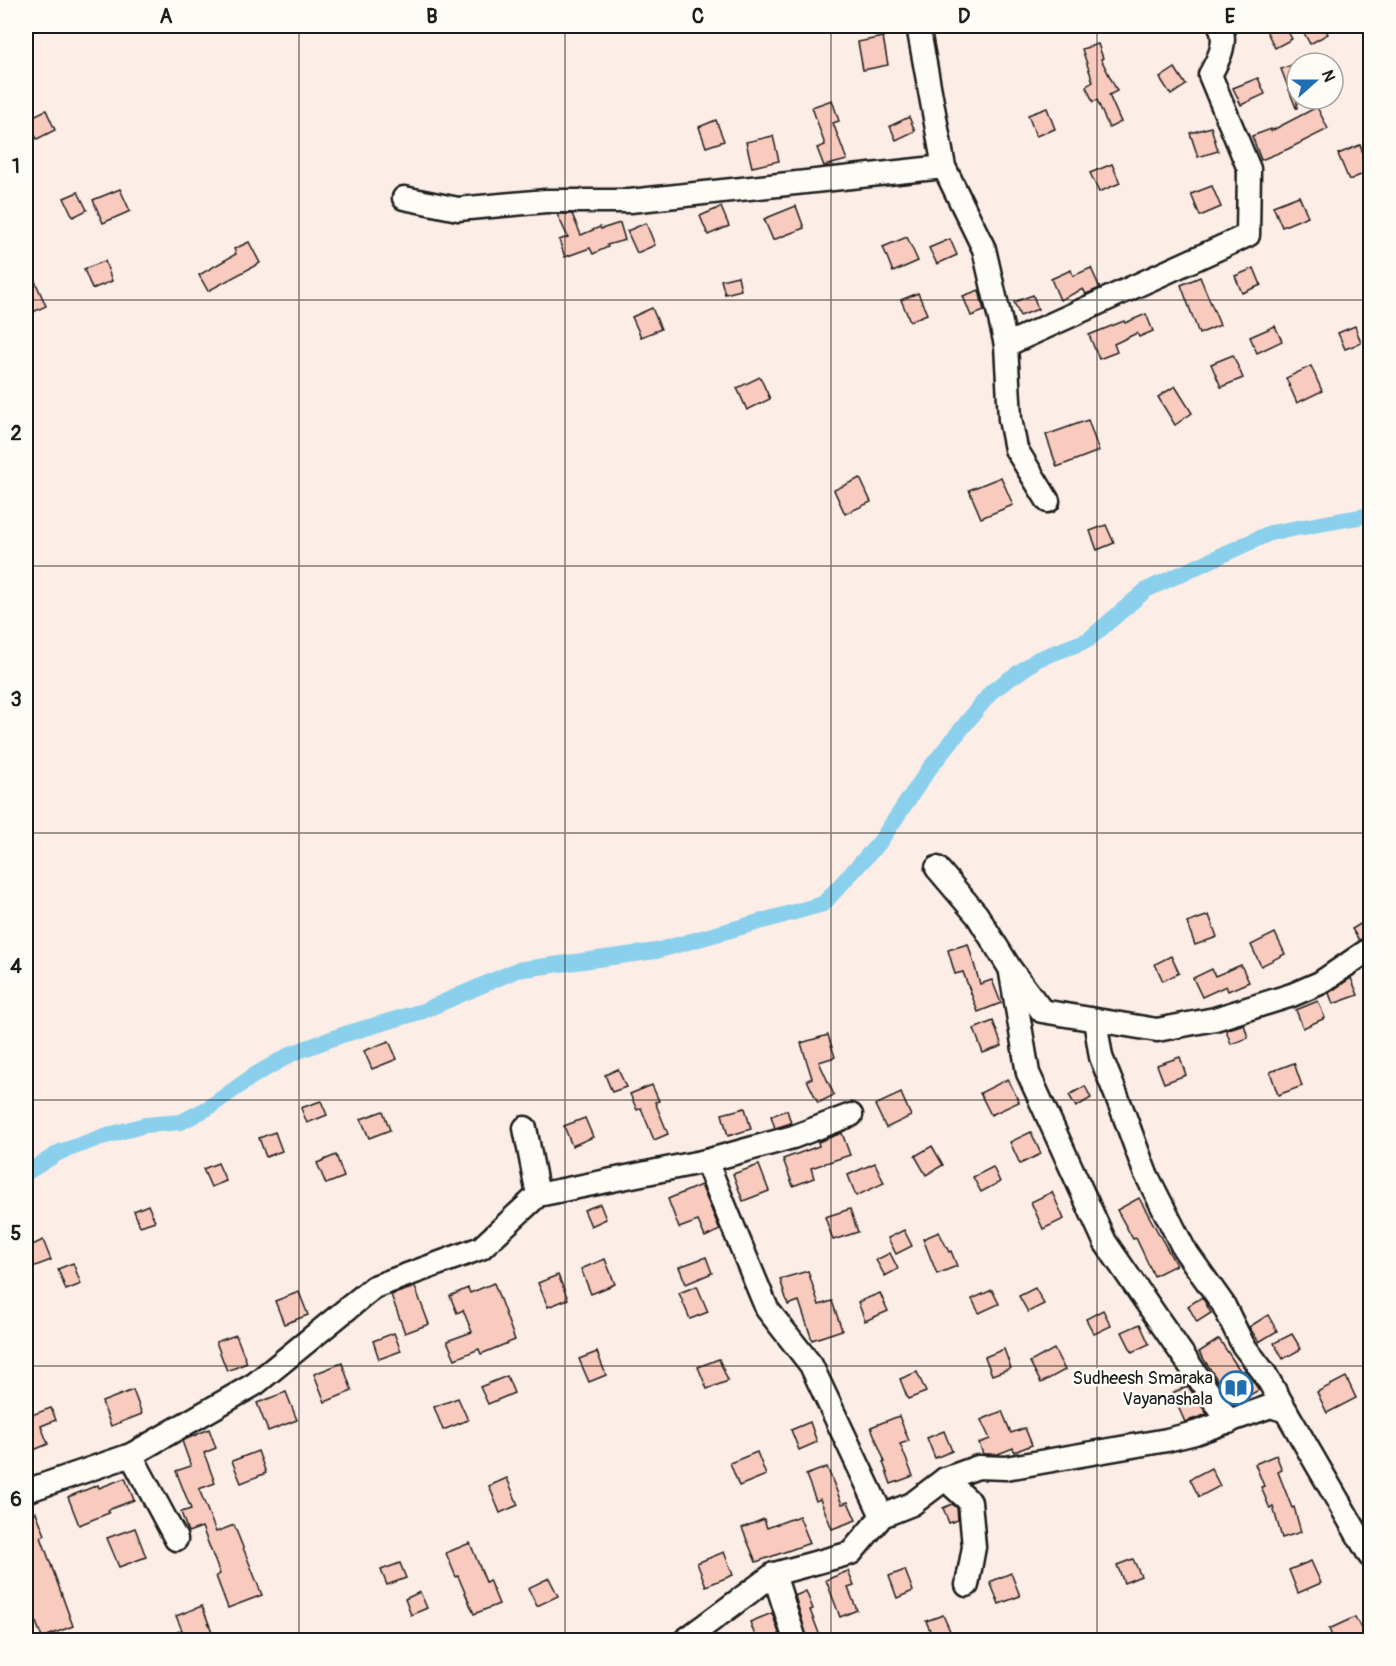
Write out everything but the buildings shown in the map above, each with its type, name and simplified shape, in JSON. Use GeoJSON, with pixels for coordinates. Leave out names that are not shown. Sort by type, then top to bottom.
{"type":"FeatureCollection","features":[{"type":"Feature","properties":{"kind":"street"},"geometry":{"type":"LineString","coordinates":[[918,26],[944,167],[984,249],[1006,345],[1010,419],[1016,449],[1048,501]]}},
{"type":"Feature","properties":{"kind":"street"},"geometry":{"type":"LineString","coordinates":[[1006,345],[1248,235],[1249,170],[1210,75],[1222,52],[1220,26]]}},
{"type":"Feature","properties":{"kind":"street"},"geometry":{"type":"LineString","coordinates":[[404,198],[458,209],[546,201],[630,201],[944,167]]}},
{"type":"Feature","properties":{"kind":"street"},"geometry":{"type":"LineString","coordinates":[[937,868],[977,915],[1011,970],[1042,1011],[1157,1030],[1215,1019],[1292,995],[1320,983],[1371,949]]}},
{"type":"Feature","properties":{"kind":"street"},"geometry":{"type":"LineString","coordinates":[[1011,970],[1028,1073],[1105,1242],[1229,1422]]}},
{"type":"Feature","properties":{"kind":"street"},"geometry":{"type":"LineString","coordinates":[[1095,1020],[1101,1057],[1145,1172],[1184,1250],[1222,1304],[1243,1345],[1265,1374],[1371,1556]]}},
{"type":"Feature","properties":{"kind":"street"},"geometry":{"type":"LineString","coordinates":[[26,1491],[131,1455],[255,1384],[374,1287],[481,1248],[538,1195],[706,1161],[793,1137],[850,1115]]}},
{"type":"Feature","properties":{"kind":"street"},"geometry":{"type":"LineString","coordinates":[[525,1128],[538,1195]]}},
{"type":"Feature","properties":{"kind":"street"},"geometry":{"type":"LineString","coordinates":[[706,1161],[767,1309],[811,1365],[882,1516]]}},
{"type":"Feature","properties":{"kind":"street"},"geometry":{"type":"LineString","coordinates":[[685,1641],[774,1574],[851,1553],[882,1516],[912,1504],[945,1479],[978,1467],[1006,1468],[1167,1440],[1229,1422],[1271,1406],[1286,1411]]}},
{"type":"Feature","properties":{"kind":"street"},"geometry":{"type":"LineString","coordinates":[[131,1455],[176,1539]]}},
{"type":"Feature","properties":{"kind":"street"},"geometry":{"type":"LineString","coordinates":[[945,1479],[970,1502],[974,1547],[967,1585]]}},
{"type":"Feature","properties":{"kind":"street"},"geometry":{"type":"LineString","coordinates":[[774,1574],[795,1641]]}},
{"type":"Feature","properties":{"kind":"waterway"},"geometry":{"type":"LineString","coordinates":[[26,1173],[60,1152],[102,1137],[145,1125],[181,1122],[208,1108],[253,1076],[293,1053],[342,1035],[423,1011],[517,970],[656,951],[823,904],[879,843],[929,769],[992,691],[1038,659],[1088,640],[1146,590],[1270,533],[1370,515]]}},
{"type":"Feature","properties":{"kind":"place","name":"Sudheesh Smaraka Vayanashala"},"geometry":{"type":"Point","coordinates":[1236,1388]}}]}
